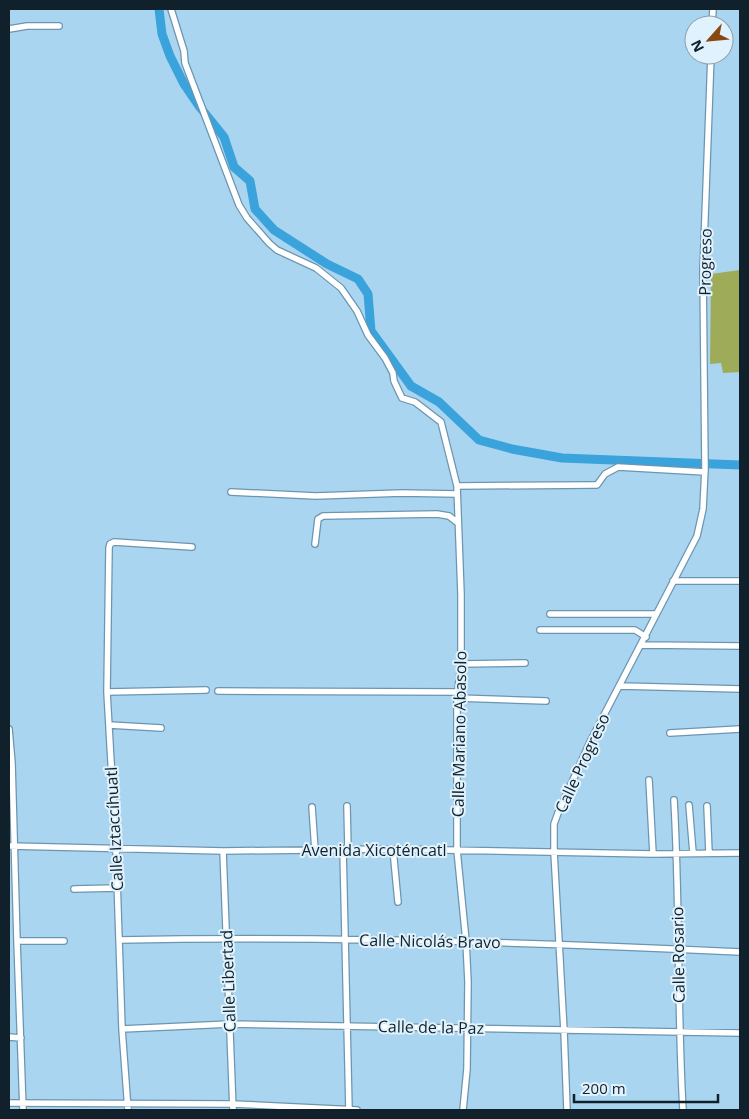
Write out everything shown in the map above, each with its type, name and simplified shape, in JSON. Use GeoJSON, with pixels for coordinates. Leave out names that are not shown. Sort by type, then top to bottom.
{"type":"FeatureCollection","features":[{"type":"Feature","properties":{"kind":"street","name":"Calle Mariano Abasolo"},"geometry":{"type":"LineString","coordinates":[[170,9],[184,51],[185,63],[247,218],[277,250],[316,268],[341,288],[357,311],[368,335],[393,372],[394,381],[402,398],[415,402],[441,422],[457,486],[461,594],[457,850],[466,941],[468,1028],[463,1110]]}},
{"type":"Feature","properties":{"kind":"street"},"geometry":{"type":"LineString","coordinates":[[9,29],[27,26],[59,26]]}},
{"type":"Feature","properties":{"kind":"street","name":"Progreso"},"geometry":{"type":"LineString","coordinates":[[705,470],[703,271],[711,65]]}},
{"type":"Feature","properties":{"kind":"street"},"geometry":{"type":"LineString","coordinates":[[457,486],[593,486],[597,485],[605,474],[621,467],[705,470]]}},
{"type":"Feature","properties":{"kind":"street","name":"Calle Progreso"},"geometry":{"type":"LineString","coordinates":[[567,1110],[554,824],[591,740],[642,645],[696,536],[704,509],[705,470]]}},
{"type":"Feature","properties":{"kind":"street"},"geometry":{"type":"LineString","coordinates":[[231,492],[316,496],[402,493],[457,494]]}},
{"type":"Feature","properties":{"kind":"street"},"geometry":{"type":"LineString","coordinates":[[315,544],[318,519],[323,516],[437,514],[447,515],[458,523]]}},
{"type":"Feature","properties":{"kind":"street","name":"Calle Iztaccíhuatl"},"geometry":{"type":"LineString","coordinates":[[128,1107],[122,1029],[116,849],[107,692],[109,548],[110,544],[114,542],[192,547]]}},
{"type":"Feature","properties":{"kind":"street"},"geometry":{"type":"LineString","coordinates":[[673,581],[740,581]]}},
{"type":"Feature","properties":{"kind":"street"},"geometry":{"type":"LineString","coordinates":[[550,614],[656,614]]}},
{"type":"Feature","properties":{"kind":"street"},"geometry":{"type":"LineString","coordinates":[[540,630],[635,630],[646,636]]}},
{"type":"Feature","properties":{"kind":"street"},"geometry":{"type":"LineString","coordinates":[[642,645],[740,646]]}},
{"type":"Feature","properties":{"kind":"street"},"geometry":{"type":"LineString","coordinates":[[461,664],[525,663]]}},
{"type":"Feature","properties":{"kind":"street"},"geometry":{"type":"LineString","coordinates":[[620,686],[740,689]]}},
{"type":"Feature","properties":{"kind":"street"},"geometry":{"type":"LineString","coordinates":[[107,692],[206,690]]}},
{"type":"Feature","properties":{"kind":"street"},"geometry":{"type":"LineString","coordinates":[[218,691],[458,695],[546,701]]}},
{"type":"Feature","properties":{"kind":"street"},"geometry":{"type":"LineString","coordinates":[[109,725],[161,728]]}},
{"type":"Feature","properties":{"kind":"street"},"geometry":{"type":"LineString","coordinates":[[9,729],[12,763],[12,846],[24,1110]]}},
{"type":"Feature","properties":{"kind":"street"},"geometry":{"type":"LineString","coordinates":[[670,733],[740,729]]}},
{"type":"Feature","properties":{"kind":"street"},"geometry":{"type":"LineString","coordinates":[[649,780],[653,854]]}},
{"type":"Feature","properties":{"kind":"street","name":"Calle Rosario"},"geometry":{"type":"LineString","coordinates":[[674,800],[677,853],[679,1032],[683,1110]]}},
{"type":"Feature","properties":{"kind":"street"},"geometry":{"type":"LineString","coordinates":[[689,804],[692,853]]}},
{"type":"Feature","properties":{"kind":"street"},"geometry":{"type":"LineString","coordinates":[[312,806],[314,850]]}},
{"type":"Feature","properties":{"kind":"street"},"geometry":{"type":"LineString","coordinates":[[347,806],[345,939],[346,1025],[350,1110]]}},
{"type":"Feature","properties":{"kind":"street"},"geometry":{"type":"LineString","coordinates":[[707,806],[709,853]]}},
{"type":"Feature","properties":{"kind":"street","name":"Avenida Xicoténcatl"},"geometry":{"type":"LineString","coordinates":[[12,846],[223,851],[393,849],[653,854],[740,853]]}},
{"type":"Feature","properties":{"kind":"street"},"geometry":{"type":"LineString","coordinates":[[393,849],[398,902]]}},
{"type":"Feature","properties":{"kind":"street","name":"Calle Libertad"},"geometry":{"type":"LineString","coordinates":[[223,851],[233,1107]]}},
{"type":"Feature","properties":{"kind":"street"},"geometry":{"type":"LineString","coordinates":[[74,889],[117,888]]}},
{"type":"Feature","properties":{"kind":"street","name":"Calle Nicolás Bravo"},"geometry":{"type":"LineString","coordinates":[[119,940],[226,938],[466,941],[740,952]]}},
{"type":"Feature","properties":{"kind":"street"},"geometry":{"type":"LineString","coordinates":[[17,941],[64,941]]}},
{"type":"Feature","properties":{"kind":"street","name":"Calle de la Paz"},"geometry":{"type":"LineString","coordinates":[[122,1029],[230,1024],[740,1033]]}},
{"type":"Feature","properties":{"kind":"street"},"geometry":{"type":"LineString","coordinates":[[9,1037],[21,1038]]}},
{"type":"Feature","properties":{"kind":"street"},"geometry":{"type":"LineString","coordinates":[[9,1103],[128,1107],[357,1110]]}},
{"type":"Feature","properties":{"kind":"green space"},"geometry":{"type":"Polygon","coordinates":[[[740,270],[740,372],[723,373],[721,363],[710,364],[711,274],[740,270]]]}},
{"type":"Feature","properties":{"kind":"waterway"},"geometry":{"type":"LineString","coordinates":[[159,9],[162,34],[170,56],[184,84],[224,137],[234,167],[250,181],[255,209],[274,230],[327,264],[358,279],[368,294],[371,331],[411,386],[439,402],[479,440],[512,449],[562,458],[740,465]]}}]}
